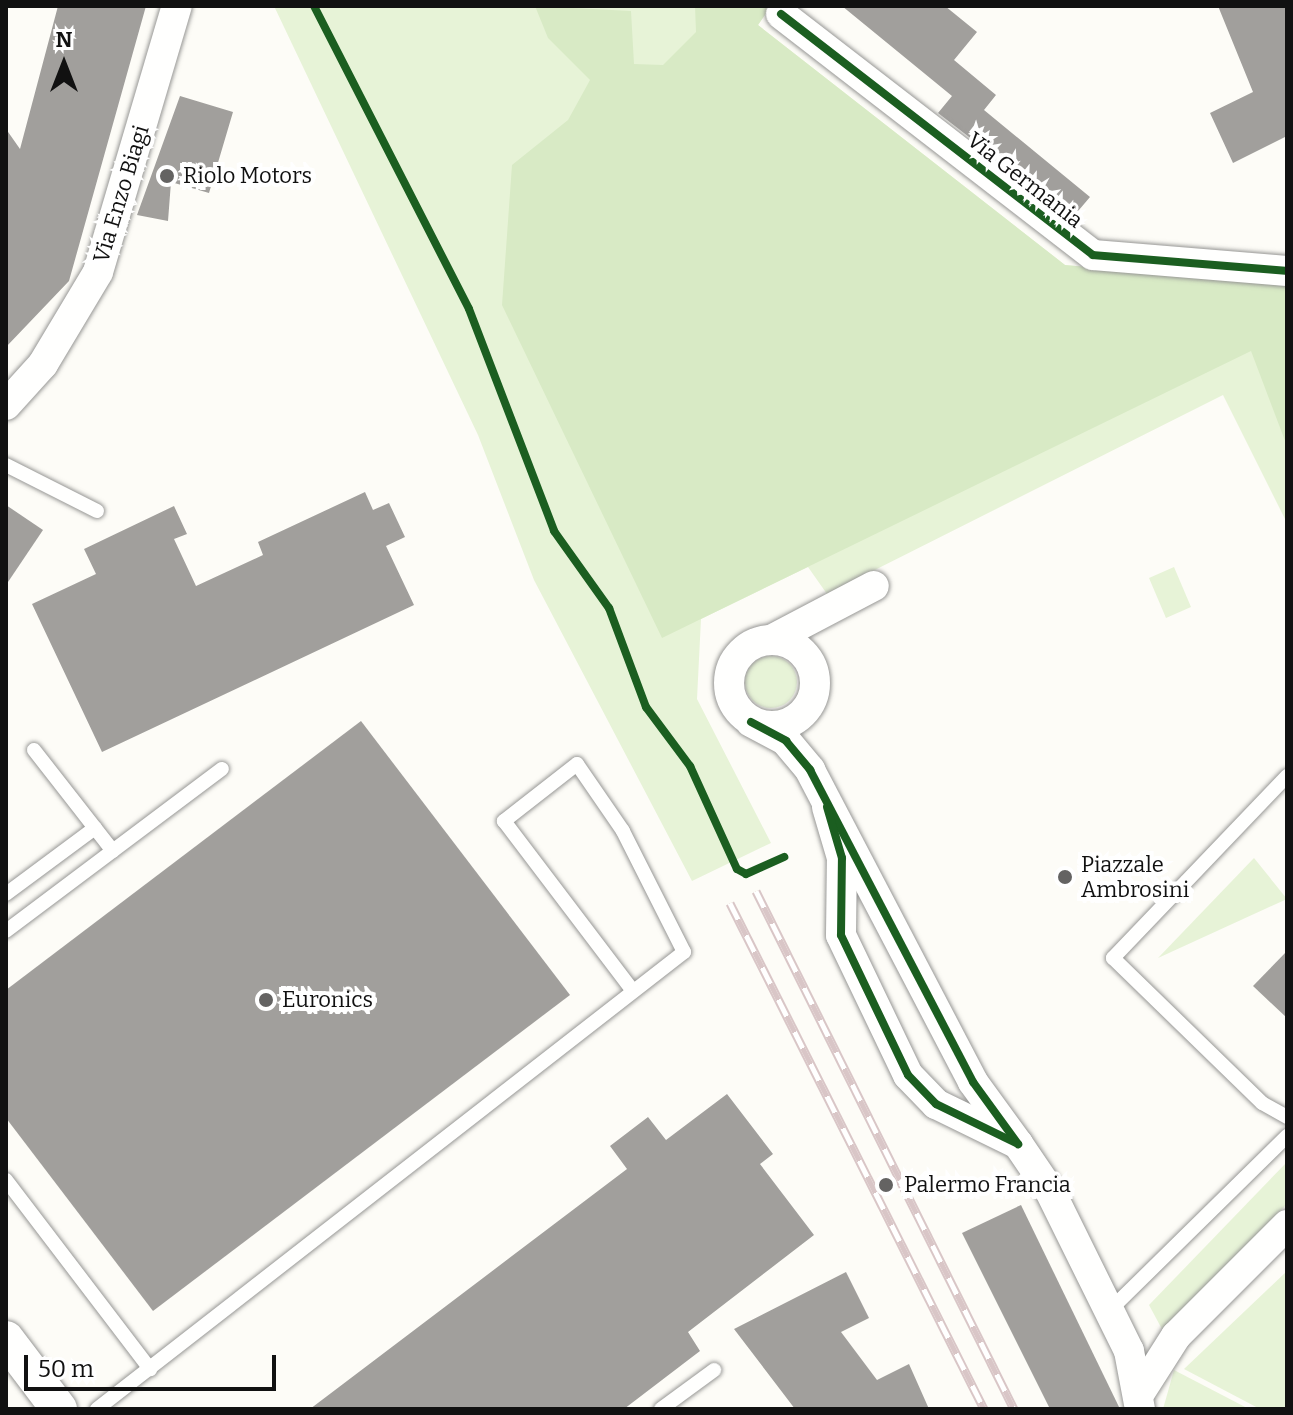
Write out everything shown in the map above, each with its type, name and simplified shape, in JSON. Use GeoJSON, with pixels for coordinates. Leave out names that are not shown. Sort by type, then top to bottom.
{"type":"FeatureCollection","features":[{"type":"Feature","properties":{"kind":"street","name":"Via Enzo Biagi"},"geometry":{"type":"LineString","coordinates":[[6,405],[43,364],[98,272],[177,6]]}},
{"type":"Feature","properties":{"kind":"street","name":"Via Germania"},"geometry":{"type":"LineString","coordinates":[[781,14],[1093,255],[1287,271]]}},
{"type":"Feature","properties":{"kind":"street"},"geometry":{"type":"LineString","coordinates":[[810,770],[786,741],[751,722],[732,701],[729,673],[744,649],[771,640],[874,586]]}},
{"type":"Feature","properties":{"kind":"street"},"geometry":{"type":"LineString","coordinates":[[837,606],[811,630],[806,655],[816,678],[804,745],[810,770],[973,1082],[1050,1191],[1109,1311],[1141,1400]]}},
{"type":"Feature","properties":{"kind":"street"},"geometry":{"type":"LineString","coordinates":[[771,640],[806,655]]}},
{"type":"Feature","properties":{"kind":"street"},"geometry":{"type":"LineString","coordinates":[[751,722],[779,726],[812,702]]}},
{"type":"Feature","properties":{"kind":"street"},"geometry":{"type":"LineString","coordinates":[[827,807],[842,858],[841,935],[908,1075],[936,1104],[1018,1144]]}},
{"type":"Feature","properties":{"kind":"street"},"geometry":{"type":"LineString","coordinates":[[1141,1400],[1176,1336],[1287,1225]]}},
{"type":"Feature","properties":{"kind":"street"},"geometry":{"type":"LineString","coordinates":[[6,1339],[59,1409]]}},
{"type":"Feature","properties":{"kind":"lane"},"geometry":{"type":"LineString","coordinates":[[6,465],[97,511]]}},
{"type":"Feature","properties":{"kind":"lane"},"geometry":{"type":"LineString","coordinates":[[34,750],[113,851]]}},
{"type":"Feature","properties":{"kind":"lane"},"geometry":{"type":"LineString","coordinates":[[97,1409],[684,952],[623,831],[577,764],[504,821],[633,991]]}},
{"type":"Feature","properties":{"kind":"lane"},"geometry":{"type":"LineString","coordinates":[[6,931],[222,769]]}},
{"type":"Feature","properties":{"kind":"lane"},"geometry":{"type":"LineString","coordinates":[[1287,776],[1113,958],[1262,1103],[1287,1117]]}},
{"type":"Feature","properties":{"kind":"lane"},"geometry":{"type":"LineString","coordinates":[[6,894],[95,828]]}},
{"type":"Feature","properties":{"kind":"lane"},"geometry":{"type":"LineString","coordinates":[[1109,1311],[1287,1136]]}},
{"type":"Feature","properties":{"kind":"lane"},"geometry":{"type":"LineString","coordinates":[[6,1180],[150,1369]]}},
{"type":"Feature","properties":{"kind":"lane"},"geometry":{"type":"LineString","coordinates":[[661,1409],[714,1370]]}},
{"type":"Feature","properties":{"kind":"green space"},"geometry":{"type":"Polygon","coordinates":[[[274,6],[771,6],[758,25],[1065,265],[1287,286],[1287,523],[1223,395],[827,594],[808,567],[701,619],[697,699],[771,843],[692,881],[534,580],[478,435],[274,6]]]}},
{"type":"Feature","properties":{"kind":"green space"},"geometry":{"type":"Polygon","coordinates":[[[535,6],[631,11],[634,64],[663,65],[696,32],[695,6],[771,6],[758,25],[1065,265],[1287,286],[1287,446],[1251,351],[662,638],[502,305],[512,165],[568,120],[590,80],[548,38],[535,6]]]}},
{"type":"Feature","properties":{"kind":"green space"},"geometry":{"type":"Polygon","coordinates":[[[1174,567],[1191,607],[1166,618],[1149,578],[1174,567]]]}},
{"type":"Feature","properties":{"kind":"green space"},"geometry":{"type":"Polygon","coordinates":[[[771,656],[789,664],[797,682],[789,700],[771,708],[753,700],[745,682],[753,664],[771,656]]]}},
{"type":"Feature","properties":{"kind":"green space"},"geometry":{"type":"Polygon","coordinates":[[[1254,858],[1287,899],[1158,958],[1254,858]]]}},
{"type":"Feature","properties":{"kind":"green space"},"geometry":{"type":"Polygon","coordinates":[[[1287,1162],[1287,1204],[1163,1331],[1149,1305],[1287,1162]]]}},
{"type":"Feature","properties":{"kind":"green space"},"geometry":{"type":"Polygon","coordinates":[[[1287,1271],[1287,1409],[1260,1409],[1184,1369],[1287,1271]]]}},
{"type":"Feature","properties":{"kind":"green space"},"geometry":{"type":"Polygon","coordinates":[[[1174,1370],[1249,1409],[1163,1409],[1174,1370]]]}},
{"type":"Feature","properties":{"kind":"building"},"geometry":{"type":"Polygon","coordinates":[[[58,6],[146,6],[69,281],[6,347],[6,129],[20,149],[58,6]]]}},
{"type":"Feature","properties":{"kind":"building"},"geometry":{"type":"Polygon","coordinates":[[[842,6],[945,6],[977,32],[954,60],[996,95],[984,110],[1090,197],[1073,217],[938,113],[952,96],[842,6]]]}},
{"type":"Feature","properties":{"kind":"building"},"geometry":{"type":"Polygon","coordinates":[[[1218,6],[1287,6],[1287,136],[1233,163],[1210,113],[1253,92],[1218,6]]]}},
{"type":"Feature","properties":{"kind":"building"},"geometry":{"type":"Polygon","coordinates":[[[180,96],[233,112],[209,193],[171,182],[168,221],[137,215],[180,96]]]}},
{"type":"Feature","properties":{"kind":"building"},"geometry":{"type":"Polygon","coordinates":[[[365,492],[373,510],[389,503],[405,537],[386,546],[414,605],[102,752],[32,604],[96,574],[84,549],[174,506],[187,534],[174,539],[196,586],[263,555],[258,542],[365,492]]]}},
{"type":"Feature","properties":{"kind":"building"},"geometry":{"type":"Polygon","coordinates":[[[6,505],[43,530],[6,585],[6,505]]]}},
{"type":"Feature","properties":{"kind":"building"},"geometry":{"type":"Polygon","coordinates":[[[361,721],[570,995],[153,1311],[6,1118],[6,990],[361,721]]]}},
{"type":"Feature","properties":{"kind":"building"},"geometry":{"type":"Polygon","coordinates":[[[1287,951],[1287,1018],[1253,986],[1287,951]]]}},
{"type":"Feature","properties":{"kind":"building"},"geometry":{"type":"Polygon","coordinates":[[[727,1094],[773,1154],[760,1164],[814,1235],[688,1332],[700,1351],[624,1409],[310,1409],[627,1169],[610,1146],[648,1117],[666,1140],[727,1094]]]}},
{"type":"Feature","properties":{"kind":"building"},"geometry":{"type":"Polygon","coordinates":[[[1021,1205],[1120,1409],[1050,1409],[962,1233],[1021,1205]]]}},
{"type":"Feature","properties":{"kind":"building"},"geometry":{"type":"Polygon","coordinates":[[[846,1272],[869,1318],[841,1332],[877,1380],[909,1364],[929,1409],[795,1409],[734,1329],[846,1272]]]}},
{"type":"Feature","properties":{"kind":"railway"},"geometry":{"type":"LineString","coordinates":[[756,891],[1014,1409]]}},
{"type":"Feature","properties":{"kind":"railway"},"geometry":{"type":"LineString","coordinates":[[730,903],[984,1409]]}},
{"type":"Feature","properties":{"kind":"cycle path"},"geometry":{"type":"LineString","coordinates":[[314,6],[469,309],[554,531],[609,608],[646,707],[690,766],[737,869],[746,874],[784,857]]}},
{"type":"Feature","properties":{"kind":"cycle path"},"geometry":{"type":"LineString","coordinates":[[781,14],[1093,255],[1287,271]]}},
{"type":"Feature","properties":{"kind":"cycle path"},"geometry":{"type":"LineString","coordinates":[[751,722],[786,741],[810,770],[973,1082],[1018,1144],[936,1104],[908,1075],[841,935],[842,858],[827,807]]}},
{"type":"Feature","properties":{"kind":"place","name":"Riolo Motors"},"geometry":{"type":"Point","coordinates":[167,176]}},
{"type":"Feature","properties":{"kind":"place","name":"Piazzale Ambrosini"},"geometry":{"type":"Point","coordinates":[1065,877]}},
{"type":"Feature","properties":{"kind":"place","name":"Euronics"},"geometry":{"type":"Point","coordinates":[266,1000]}},
{"type":"Feature","properties":{"kind":"place","name":"Palermo Francia"},"geometry":{"type":"Point","coordinates":[886,1185]}}]}
